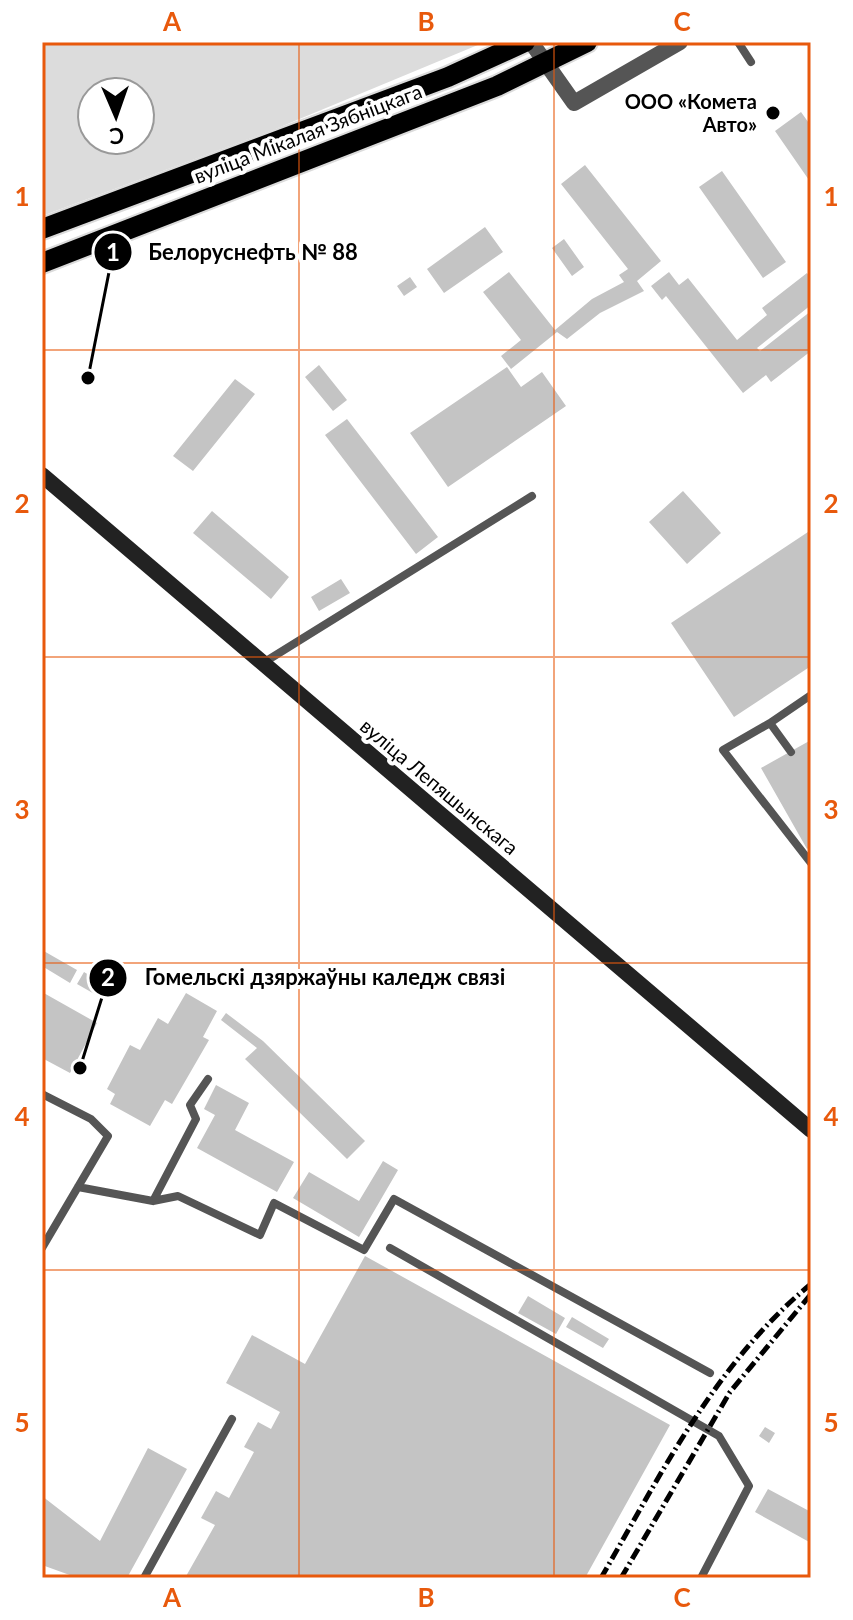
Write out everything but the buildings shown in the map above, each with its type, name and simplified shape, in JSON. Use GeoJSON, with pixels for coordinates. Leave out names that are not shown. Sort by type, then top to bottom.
{"type":"FeatureCollection","features":[{"type":"Feature","properties":{"kind":"main road","name":"вуліца Мікалая Зябніцкага"},"geometry":{"type":"LineString","coordinates":[[42,229],[448,77],[528,42]]}},
{"type":"Feature","properties":{"kind":"main road","name":"вуліца Мікалая Зябніцкага"},"geometry":{"type":"LineString","coordinates":[[42,263],[497,86],[587,42]]}},
{"type":"Feature","properties":{"kind":"main road","name":"вуліца Лепяшынскага"},"geometry":{"type":"LineString","coordinates":[[42,475],[811,1130]]}},
{"type":"Feature","properties":{"kind":"street"},"geometry":{"type":"LineString","coordinates":[[528,42],[574,103],[680,42]]}},
{"type":"Feature","properties":{"kind":"lane"},"geometry":{"type":"LineString","coordinates":[[738,42],[751,62]]}},
{"type":"Feature","properties":{"kind":"lane"},"geometry":{"type":"LineString","coordinates":[[263,664],[532,496]]}},
{"type":"Feature","properties":{"kind":"lane"},"geometry":{"type":"LineString","coordinates":[[811,695],[723,750],[811,863]]}},
{"type":"Feature","properties":{"kind":"lane"},"geometry":{"type":"LineString","coordinates":[[770,723],[791,752]]}},
{"type":"Feature","properties":{"kind":"lane"},"geometry":{"type":"LineString","coordinates":[[153,1201],[196,1119],[190,1105],[208,1079]]}},
{"type":"Feature","properties":{"kind":"lane"},"geometry":{"type":"LineString","coordinates":[[42,1094],[91,1119],[108,1136],[42,1248]]}},
{"type":"Feature","properties":{"kind":"lane"},"geometry":{"type":"LineString","coordinates":[[78,1187],[153,1201],[178,1196],[260,1235],[274,1203],[364,1250],[394,1199],[710,1373]]}},
{"type":"Feature","properties":{"kind":"lane"},"geometry":{"type":"LineString","coordinates":[[390,1248],[719,1436],[749,1486],[701,1578]]}},
{"type":"Feature","properties":{"kind":"lane"},"geometry":{"type":"LineString","coordinates":[[144,1578],[232,1419]]}},
{"type":"Feature","properties":{"kind":"shaded area"},"geometry":{"type":"Polygon","coordinates":[[[42,42],[485,42],[273,130],[42,216],[42,42]]]}},
{"type":"Feature","properties":{"kind":"railway"},"geometry":{"type":"LineString","coordinates":[[601,1578],[669,1460],[719,1383],[777,1314],[811,1284]]}},
{"type":"Feature","properties":{"kind":"railway"},"geometry":{"type":"LineString","coordinates":[[621,1578],[730,1392],[811,1294]]}},
{"type":"Feature","properties":{"kind":"place","name":"ООО «Комета Авто»"},"geometry":{"type":"Point","coordinates":[773,113]}},
{"type":"Feature","properties":{"kind":"place","name":"Белоруснефть № 88"},"geometry":{"type":"Point","coordinates":[88,378]}},
{"type":"Feature","properties":{"kind":"place","name":"Гомельскі дзяржаўны каледж связі"},"geometry":{"type":"Point","coordinates":[80,1068]}}]}
